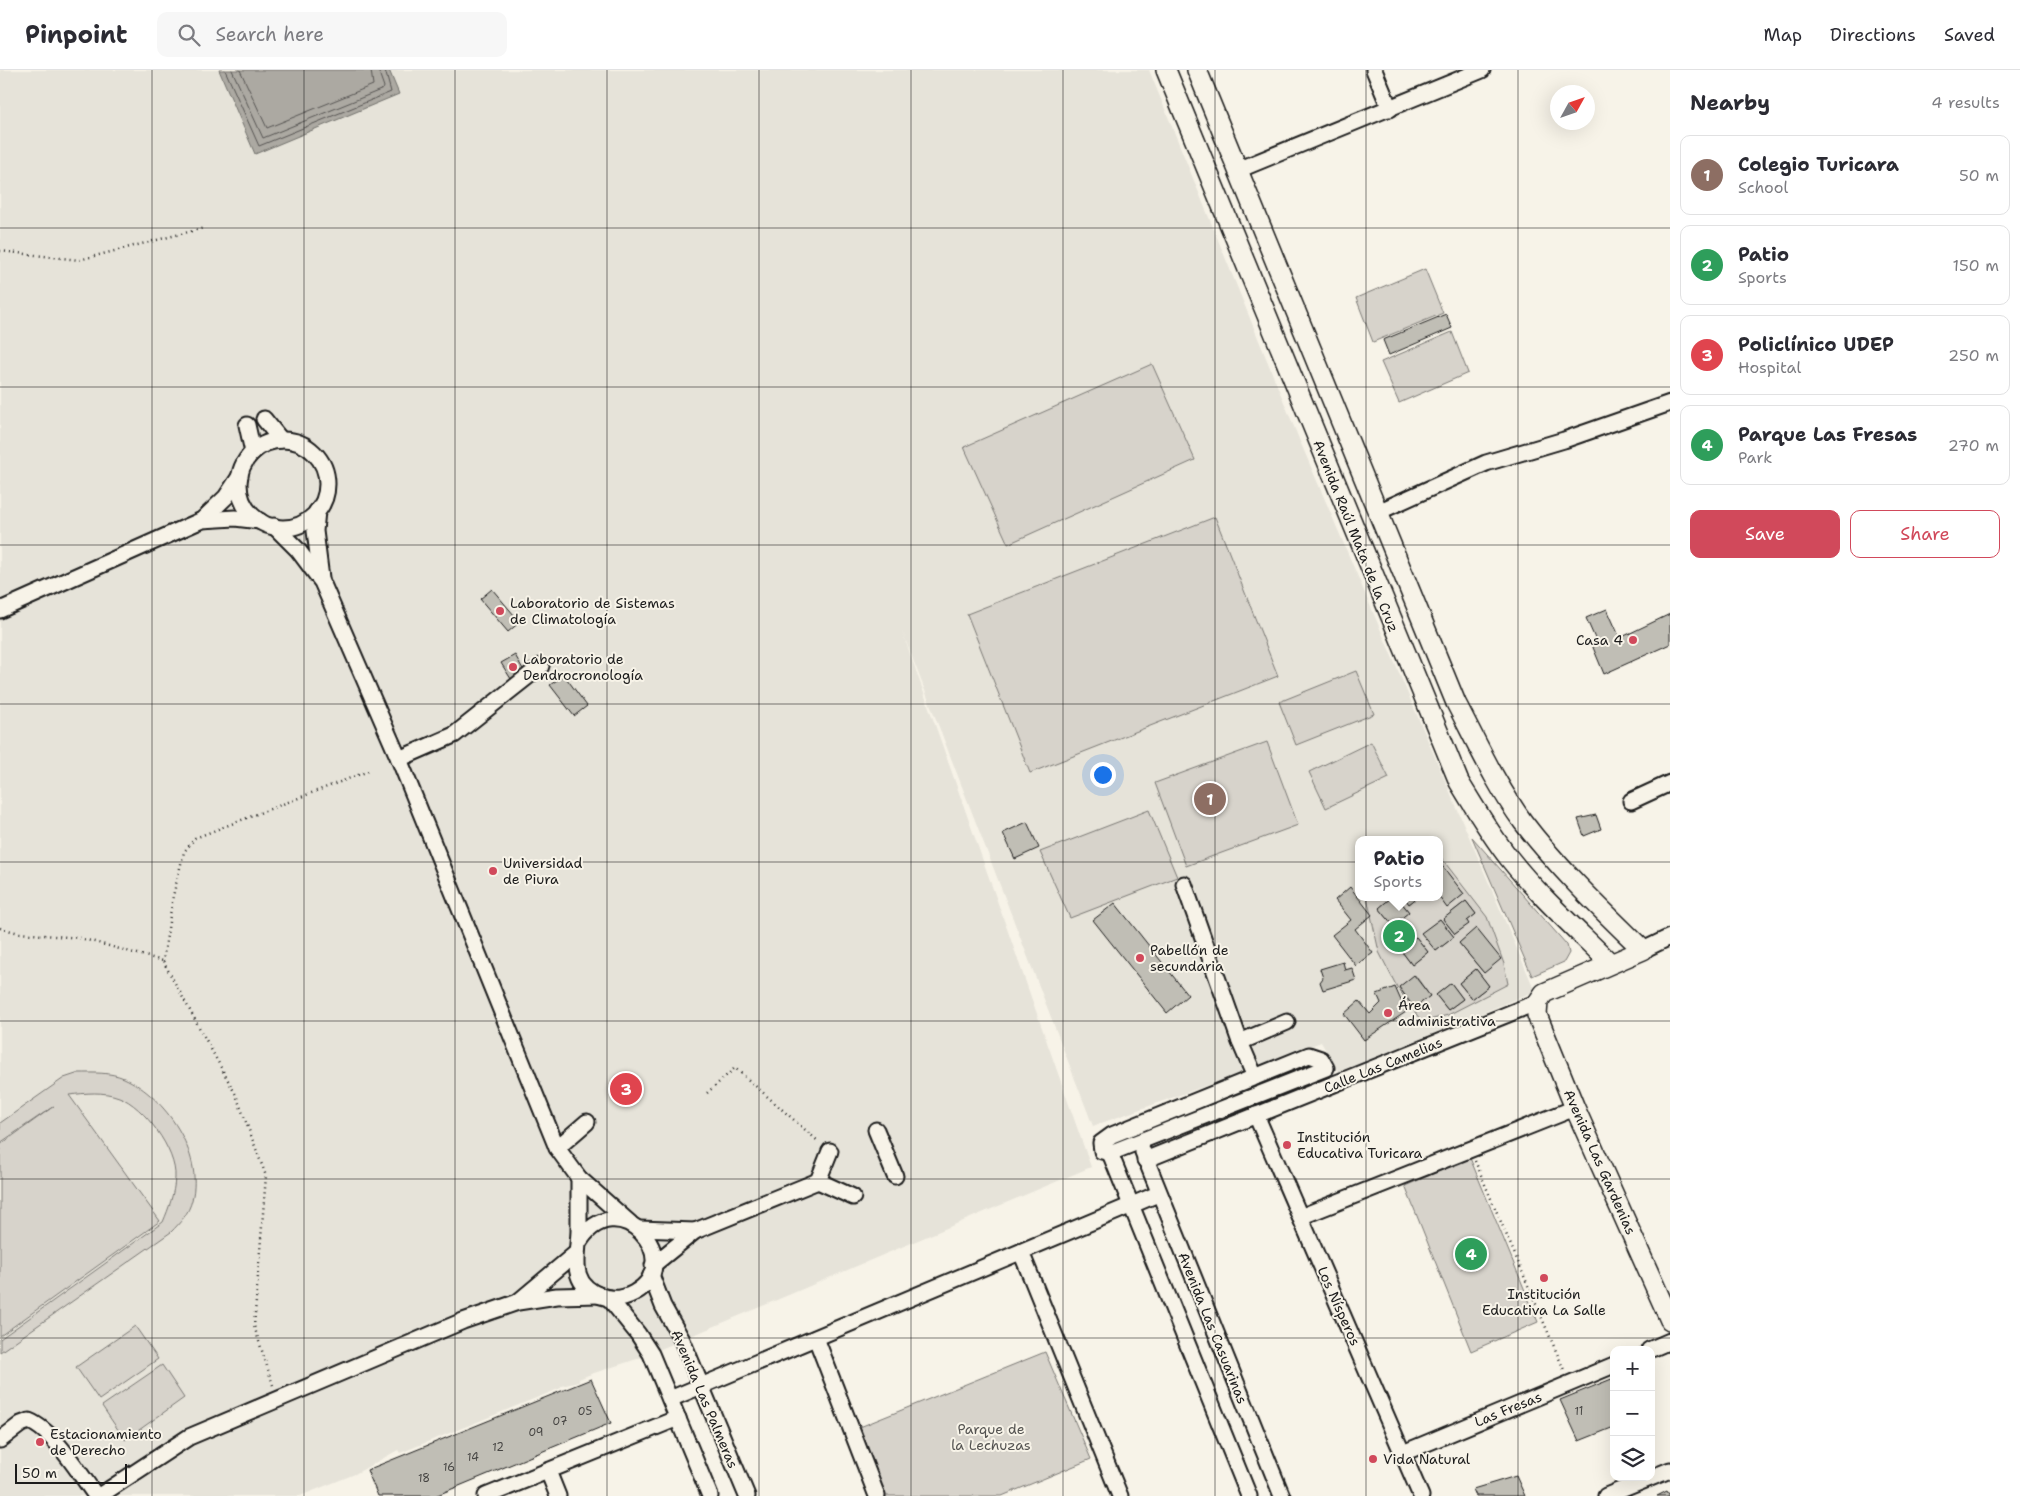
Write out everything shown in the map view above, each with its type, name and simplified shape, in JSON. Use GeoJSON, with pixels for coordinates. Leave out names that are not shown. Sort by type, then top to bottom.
{"type":"FeatureCollection","features":[{"type":"Feature","properties":{"kind":"main road","name":"Avenida Raúl Mata de la Cruz"},"geometry":{"type":"LineString","coordinates":[[1166,70],[1459,782],[1487,828],[1510,859],[1610,963]]}},
{"type":"Feature","properties":{"kind":"main road","name":"Avenida Raúl Mata de la Cruz"},"geometry":{"type":"LineString","coordinates":[[1197,70],[1456,703],[1488,767],[1523,821],[1556,861],[1643,950]]}},
{"type":"Feature","properties":{"kind":"main road"},"geometry":{"type":"LineString","coordinates":[[1558,986],[1576,974],[1589,958],[1586,944],[1576,929]]}},
{"type":"Feature","properties":{"kind":"main road","name":"Calle Las Camelias"},"geometry":{"type":"LineString","coordinates":[[1538,1002],[1544,993],[1558,986],[1643,950]]}},
{"type":"Feature","properties":{"kind":"main road","name":"Avenida Las Gardenias"},"geometry":{"type":"LineString","coordinates":[[1538,1002],[1537,1015],[1670,1320]]}},
{"type":"Feature","properties":{"kind":"street"},"geometry":{"type":"LineString","coordinates":[[1374,70],[1390,109]]}},
{"type":"Feature","properties":{"kind":"street"},"geometry":{"type":"LineString","coordinates":[[1238,170],[1376,120],[1390,109],[1482,70]]}},
{"type":"Feature","properties":{"kind":"street"},"geometry":{"type":"LineString","coordinates":[[1378,512],[1486,463],[1564,440],[1670,402]]}},
{"type":"Feature","properties":{"kind":"street"},"geometry":{"type":"LineString","coordinates":[[264,419],[281,440]]}},
{"type":"Feature","properties":{"kind":"street"},"geometry":{"type":"LineString","coordinates":[[247,425],[253,452]]}},
{"type":"Feature","properties":{"kind":"street"},"geometry":{"type":"LineString","coordinates":[[202,520],[235,518],[267,524],[284,528],[302,523],[317,511],[323,500],[326,488],[322,464],[305,446],[293,441],[281,440],[261,446],[253,452],[242,467],[240,476],[241,497],[252,515],[267,524],[298,550],[322,582],[399,759],[557,1148],[578,1178],[634,1226],[651,1245],[652,1270]]}},
{"type":"Feature","properties":{"kind":"street"},"geometry":{"type":"LineString","coordinates":[[0,610],[202,520],[226,497],[240,476]]}},
{"type":"Feature","properties":{"kind":"street"},"geometry":{"type":"LineString","coordinates":[[317,511],[315,531],[322,582]]}},
{"type":"Feature","properties":{"kind":"street"},"geometry":{"type":"LineString","coordinates":[[399,759],[454,735],[541,666]]}},
{"type":"Feature","properties":{"kind":"street"},"geometry":{"type":"LineString","coordinates":[[1631,801],[1670,783]]}},
{"type":"Feature","properties":{"kind":"street"},"geometry":{"type":"LineString","coordinates":[[1184,884],[1240,1042],[1255,1077]]}},
{"type":"Feature","properties":{"kind":"street","name":"Calle Las Camelias"},"geometry":{"type":"LineString","coordinates":[[1643,950],[1670,937]]}},
{"type":"Feature","properties":{"kind":"street","name":"Calle Las Camelias"},"geometry":{"type":"LineString","coordinates":[[1145,1160],[1538,1002]]}},
{"type":"Feature","properties":{"kind":"street"},"geometry":{"type":"LineString","coordinates":[[1240,1042],[1287,1022]]}},
{"type":"Feature","properties":{"kind":"street"},"geometry":{"type":"LineString","coordinates":[[1309,1055],[1321,1059],[1326,1068],[1141,1141],[1110,1153],[1102,1151],[1101,1142],[1112,1135],[1309,1055]]}},
{"type":"Feature","properties":{"kind":"street"},"geometry":{"type":"LineString","coordinates":[[1300,1217],[1470,1148],[1576,1108]]}},
{"type":"Feature","properties":{"kind":"street","name":"Los Nísperos"},"geometry":{"type":"LineString","coordinates":[[1256,1116],[1421,1496]]}},
{"type":"Feature","properties":{"kind":"street"},"geometry":{"type":"LineString","coordinates":[[557,1148],[587,1122]]}},
{"type":"Feature","properties":{"kind":"street"},"geometry":{"type":"LineString","coordinates":[[876,1130],[895,1176]]}},
{"type":"Feature","properties":{"kind":"street","name":"Avenida Las Casuarinas"},"geometry":{"type":"LineString","coordinates":[[1141,1141],[1145,1160],[1158,1194],[1282,1496]]}},
{"type":"Feature","properties":{"kind":"street"},"geometry":{"type":"LineString","coordinates":[[0,1440],[21,1424],[28,1422],[36,1424],[60,1448],[97,1496],[189,1437],[463,1321],[518,1302],[557,1296],[629,1296],[638,1291],[652,1270],[695,1231],[818,1181],[830,1151]]}},
{"type":"Feature","properties":{"kind":"street"},"geometry":{"type":"LineString","coordinates":[[1110,1153],[1249,1496]]}},
{"type":"Feature","properties":{"kind":"street"},"geometry":{"type":"LineString","coordinates":[[578,1178],[578,1274],[583,1283],[604,1297],[648,1348],[710,1496]]}},
{"type":"Feature","properties":{"kind":"street"},"geometry":{"type":"LineString","coordinates":[[818,1181],[853,1197]]}},
{"type":"Feature","properties":{"kind":"street"},"geometry":{"type":"LineString","coordinates":[[670,1399],[1158,1194]]}},
{"type":"Feature","properties":{"kind":"street"},"geometry":{"type":"LineString","coordinates":[[518,1302],[554,1273],[577,1249],[587,1231],[600,1223],[610,1220],[634,1226],[695,1231]]}},
{"type":"Feature","properties":{"kind":"street"},"geometry":{"type":"LineString","coordinates":[[1020,1252],[1120,1496]]}},
{"type":"Feature","properties":{"kind":"street","name":"Avenida Las Palmeras"},"geometry":{"type":"LineString","coordinates":[[652,1270],[663,1306],[682,1340],[747,1496]]}},
{"type":"Feature","properties":{"kind":"street"},"geometry":{"type":"LineString","coordinates":[[816,1338],[877,1496]]}},
{"type":"Feature","properties":{"kind":"street"},"geometry":{"type":"LineString","coordinates":[[1655,1347],[1670,1340]]}},
{"type":"Feature","properties":{"kind":"street","name":"Las Fresas"},"geometry":{"type":"LineString","coordinates":[[1403,1453],[1610,1367]]}},
{"type":"Feature","properties":{"kind":"street"},"geometry":{"type":"LineString","coordinates":[[486,1496],[678,1418]]}},
{"type":"Feature","properties":{"kind":"street"},"geometry":{"type":"LineString","coordinates":[[1606,1496],[1670,1470]]}},
{"type":"Feature","properties":{"kind":"street"},"geometry":{"type":"LineString","coordinates":[[548,1471],[558,1496]]}},
{"type":"Feature","properties":{"kind":"path"},"geometry":{"type":"LineString","coordinates":[[0,251],[79,260],[204,228]]}},
{"type":"Feature","properties":{"kind":"path"},"geometry":{"type":"LineString","coordinates":[[278,1399],[254,1326],[266,1176],[236,1095],[163,961],[173,896],[184,852],[195,838],[370,770]]}},
{"type":"Feature","properties":{"kind":"path"},"geometry":{"type":"LineString","coordinates":[[0,928],[19,933],[80,938],[163,961]]}},
{"type":"Feature","properties":{"kind":"path"},"geometry":{"type":"LineString","coordinates":[[707,1094],[735,1068],[830,1151]]}},
{"type":"Feature","properties":{"kind":"path"},"geometry":{"type":"LineString","coordinates":[[1470,1148],[1570,1384]]}},
{"type":"Feature","properties":{"kind":"shaded area","name":"Universidad de Piura"},"geometry":{"type":"Polygon","coordinates":[[[0,70],[1149,70],[1299,439],[1535,991],[1339,1073],[1321,1042],[1093,1126],[902,631],[1091,1167],[637,1359],[591,1374],[579,1379],[579,1382],[561,1386],[561,1388],[400,1453],[398,1450],[355,1474],[300,1496],[0,1496],[0,70]]]}},
{"type":"Feature","properties":{"kind":"green space"},"geometry":{"type":"Polygon","coordinates":[[[1425,269],[1443,313],[1373,342],[1356,298],[1425,269]]]}},
{"type":"Feature","properties":{"kind":"green space"},"geometry":{"type":"Polygon","coordinates":[[[1452,332],[1468,373],[1399,403],[1381,362],[1452,332]]]}},
{"type":"Feature","properties":{"kind":"green space"},"geometry":{"type":"Polygon","coordinates":[[[1152,364],[1195,460],[1008,544],[964,447],[1152,364]]]}},
{"type":"Feature","properties":{"kind":"green space"},"geometry":{"type":"Polygon","coordinates":[[[1215,517],[1278,676],[1030,773],[967,614],[1215,517]]]}},
{"type":"Feature","properties":{"kind":"green space"},"geometry":{"type":"Polygon","coordinates":[[[1356,671],[1374,714],[1296,745],[1279,702],[1356,671]]]}},
{"type":"Feature","properties":{"kind":"green space"},"geometry":{"type":"Polygon","coordinates":[[[1267,742],[1298,825],[1186,866],[1155,783],[1267,742]]]}},
{"type":"Feature","properties":{"kind":"green space"},"geometry":{"type":"Polygon","coordinates":[[[1371,742],[1389,778],[1326,808],[1309,772],[1371,742]]]}},
{"type":"Feature","properties":{"kind":"green space"},"geometry":{"type":"Polygon","coordinates":[[[1149,810],[1177,877],[1070,918],[1040,852],[1149,810]]]}},
{"type":"Feature","properties":{"kind":"green space"},"geometry":{"type":"Polygon","coordinates":[[[1472,837],[1567,945],[1569,953],[1564,962],[1532,976],[1472,837]]]}},
{"type":"Feature","properties":{"kind":"green space"},"geometry":{"type":"Polygon","coordinates":[[[1443,860],[1487,917],[1504,964],[1508,984],[1448,1015],[1422,1022],[1397,987],[1379,952],[1368,901],[1387,901],[1379,908],[1393,925],[1409,912],[1400,901],[1407,901],[1409,904],[1413,901],[1442,901],[1447,907],[1464,894],[1443,868],[1443,860]],[[1466,901],[1443,919],[1455,934],[1468,924],[1467,921],[1476,914],[1466,901]],[[1440,919],[1422,933],[1436,951],[1454,937],[1440,919]],[[1476,929],[1459,943],[1484,973],[1476,929]],[[1416,937],[1400,949],[1412,965],[1428,952],[1416,937]],[[1476,969],[1459,983],[1472,999],[1489,986],[1476,969]],[[1415,975],[1399,988],[1414,1007],[1430,996],[1415,975]],[[1451,983],[1436,995],[1448,1010],[1463,999],[1451,983]]]}},
{"type":"Feature","properties":{"kind":"green space"},"geometry":{"type":"Polygon","coordinates":[[[79,1073],[108,1074],[124,1078],[154,1099],[167,1113],[187,1146],[192,1164],[194,1182],[191,1205],[171,1232],[0,1352],[0,1339],[163,1222],[171,1201],[175,1178],[171,1155],[148,1119],[129,1102],[113,1095],[94,1093],[69,1095],[160,1221],[0,1336],[0,1145],[54,1106],[0,1143],[0,1123],[64,1078],[79,1073]]]}},
{"type":"Feature","properties":{"kind":"green space"},"geometry":{"type":"Polygon","coordinates":[[[1470,1158],[1538,1322],[1471,1351],[1405,1186],[1470,1158]]]}},
{"type":"Feature","properties":{"kind":"green space"},"geometry":{"type":"Polygon","coordinates":[[[135,1326],[158,1359],[99,1400],[76,1367],[135,1326]]]}},
{"type":"Feature","properties":{"kind":"green space","name":"Parque de la Lechuzas"},"geometry":{"type":"Polygon","coordinates":[[[1045,1352],[1091,1459],[1002,1496],[877,1496],[850,1431],[1045,1352]]]}},
{"type":"Feature","properties":{"kind":"green space"},"geometry":{"type":"Polygon","coordinates":[[[162,1365],[184,1398],[125,1440],[102,1406],[162,1365]]]}},
{"type":"Feature","properties":{"kind":"water"},"geometry":{"type":"Polygon","coordinates":[[[219,70],[389,70],[399,94],[255,154],[219,70]]]}},
{"type":"Feature","properties":{"kind":"building"},"geometry":{"type":"Polygon","coordinates":[[[1446,314],[1452,328],[1389,355],[1383,340],[1446,314]]]}},
{"type":"Feature","properties":{"kind":"building","name":"Laboratorio de Sistemas de Climatología"},"geometry":{"type":"Polygon","coordinates":[[[492,589],[520,622],[508,632],[480,599],[492,589]]]}},
{"type":"Feature","properties":{"kind":"building","name":"Casa 4"},"geometry":{"type":"Polygon","coordinates":[[[1607,609],[1620,638],[1670,614],[1670,644],[1604,674],[1592,645],[1597,643],[1586,618],[1607,609]]]}},
{"type":"Feature","properties":{"kind":"building","name":"Laboratorio de Dendrocronología"},"geometry":{"type":"Polygon","coordinates":[[[515,655],[524,671],[511,679],[501,663],[515,655]]]}},
{"type":"Feature","properties":{"kind":"building"},"geometry":{"type":"Polygon","coordinates":[[[564,675],[587,706],[574,716],[550,685],[564,675]]]}},
{"type":"Feature","properties":{"kind":"building"},"geometry":{"type":"Polygon","coordinates":[[[1596,815],[1601,829],[1584,836],[1578,819],[1596,815]]]}},
{"type":"Feature","properties":{"kind":"building"},"geometry":{"type":"Polygon","coordinates":[[[1027,822],[1039,848],[1015,859],[1003,833],[1027,822]]]}},
{"type":"Feature","properties":{"kind":"building"},"geometry":{"type":"Polygon","coordinates":[[[1443,867],[1464,894],[1447,908],[1442,901],[1443,867]]]}},
{"type":"Feature","properties":{"kind":"building"},"geometry":{"type":"Polygon","coordinates":[[[1350,887],[1355,893],[1355,901],[1361,901],[1372,915],[1355,929],[1373,953],[1356,966],[1332,935],[1351,920],[1335,900],[1350,887]]]}},
{"type":"Feature","properties":{"kind":"building"},"geometry":{"type":"Polygon","coordinates":[[[1387,901],[1400,901],[1409,912],[1393,925],[1379,908],[1387,901]]]}},
{"type":"Feature","properties":{"kind":"building"},"geometry":{"type":"Polygon","coordinates":[[[1466,901],[1476,914],[1467,921],[1469,924],[1455,934],[1443,919],[1466,901]]]}},
{"type":"Feature","properties":{"kind":"building","name":"Pabellón de secundaria"},"geometry":{"type":"Polygon","coordinates":[[[1115,903],[1188,995],[1167,1013],[1093,920],[1115,903]]]}},
{"type":"Feature","properties":{"kind":"building"},"geometry":{"type":"Polygon","coordinates":[[[1440,919],[1454,937],[1436,951],[1421,933],[1440,919]]]}},
{"type":"Feature","properties":{"kind":"building"},"geometry":{"type":"Polygon","coordinates":[[[1476,928],[1501,959],[1484,973],[1459,943],[1476,928]]]}},
{"type":"Feature","properties":{"kind":"building"},"geometry":{"type":"Polygon","coordinates":[[[1416,937],[1428,952],[1412,965],[1400,949],[1416,937]]]}},
{"type":"Feature","properties":{"kind":"building"},"geometry":{"type":"Polygon","coordinates":[[[1343,962],[1345,970],[1352,968],[1356,980],[1323,990],[1320,982],[1323,978],[1320,969],[1343,962]]]}},
{"type":"Feature","properties":{"kind":"building"},"geometry":{"type":"Polygon","coordinates":[[[1476,969],[1489,986],[1472,999],[1459,983],[1476,969]]]}},
{"type":"Feature","properties":{"kind":"building"},"geometry":{"type":"Polygon","coordinates":[[[1414,975],[1430,996],[1414,1008],[1399,987],[1414,975]]]}},
{"type":"Feature","properties":{"kind":"building"},"geometry":{"type":"Polygon","coordinates":[[[1451,983],[1463,999],[1448,1010],[1436,995],[1451,983]]]}},
{"type":"Feature","properties":{"kind":"building","name":"Área administrativa"},"geometry":{"type":"Polygon","coordinates":[[[1395,987],[1406,1012],[1364,1040],[1344,1014],[1359,1001],[1370,1014],[1381,1003],[1377,994],[1395,987]]]}},
{"type":"Feature","properties":{"kind":"building"},"geometry":{"type":"Polygon","coordinates":[[[591,1379],[611,1423],[435,1496],[378,1496],[367,1470],[591,1379]]]}},
{"type":"Feature","properties":{"kind":"building"},"geometry":{"type":"Polygon","coordinates":[[[1610,1380],[1610,1429],[1579,1441],[1560,1400],[1610,1380]]]}},
{"type":"Feature","properties":{"kind":"building"},"geometry":{"type":"Polygon","coordinates":[[[1516,1476],[1525,1496],[1476,1496],[1473,1489],[1516,1476]]]}},
{"type":"Feature","properties":{"kind":"building"},"geometry":{"type":"Polygon","coordinates":[[[1667,1491],[1670,1496],[1657,1496],[1667,1491]]]}},
{"type":"Feature","properties":{"kind":"place","name":"Laboratorio de Sistemas de Climatología"},"geometry":{"type":"Point","coordinates":[500,611]}},
{"type":"Feature","properties":{"kind":"place","name":"Casa 4"},"geometry":{"type":"Point","coordinates":[1633,640]}},
{"type":"Feature","properties":{"kind":"place","name":"Laboratorio de Dendrocronología"},"geometry":{"type":"Point","coordinates":[513,667]}},
{"type":"Feature","properties":{"kind":"place","name":"Colegio Turicara"},"geometry":{"type":"Point","coordinates":[1210,799]}},
{"type":"Feature","properties":{"kind":"place","name":"Universidad de Piura"},"geometry":{"type":"Point","coordinates":[493,871]}},
{"type":"Feature","properties":{"kind":"place","name":"Patio"},"geometry":{"type":"Point","coordinates":[1399,936]}},
{"type":"Feature","properties":{"kind":"place","name":"Pabellón de secundaria"},"geometry":{"type":"Point","coordinates":[1140,958]}},
{"type":"Feature","properties":{"kind":"place","name":"Área administrativa"},"geometry":{"type":"Point","coordinates":[1388,1013]}},
{"type":"Feature","properties":{"kind":"place","name":"Policlínico UDEP"},"geometry":{"type":"Point","coordinates":[626,1089]}},
{"type":"Feature","properties":{"kind":"place","name":"Institución Educativa Turicara"},"geometry":{"type":"Point","coordinates":[1287,1145]}},
{"type":"Feature","properties":{"kind":"place","name":"Parque Las Fresas"},"geometry":{"type":"Point","coordinates":[1471,1254]}},
{"type":"Feature","properties":{"kind":"place","name":"Institución Educativa La Salle"},"geometry":{"type":"Point","coordinates":[1544,1278]}},
{"type":"Feature","properties":{"kind":"place","name":"Estacionamiento de Derecho"},"geometry":{"type":"Point","coordinates":[40,1442]}},
{"type":"Feature","properties":{"kind":"place","name":"Vida Natural"},"geometry":{"type":"Point","coordinates":[1373,1459]}}]}
